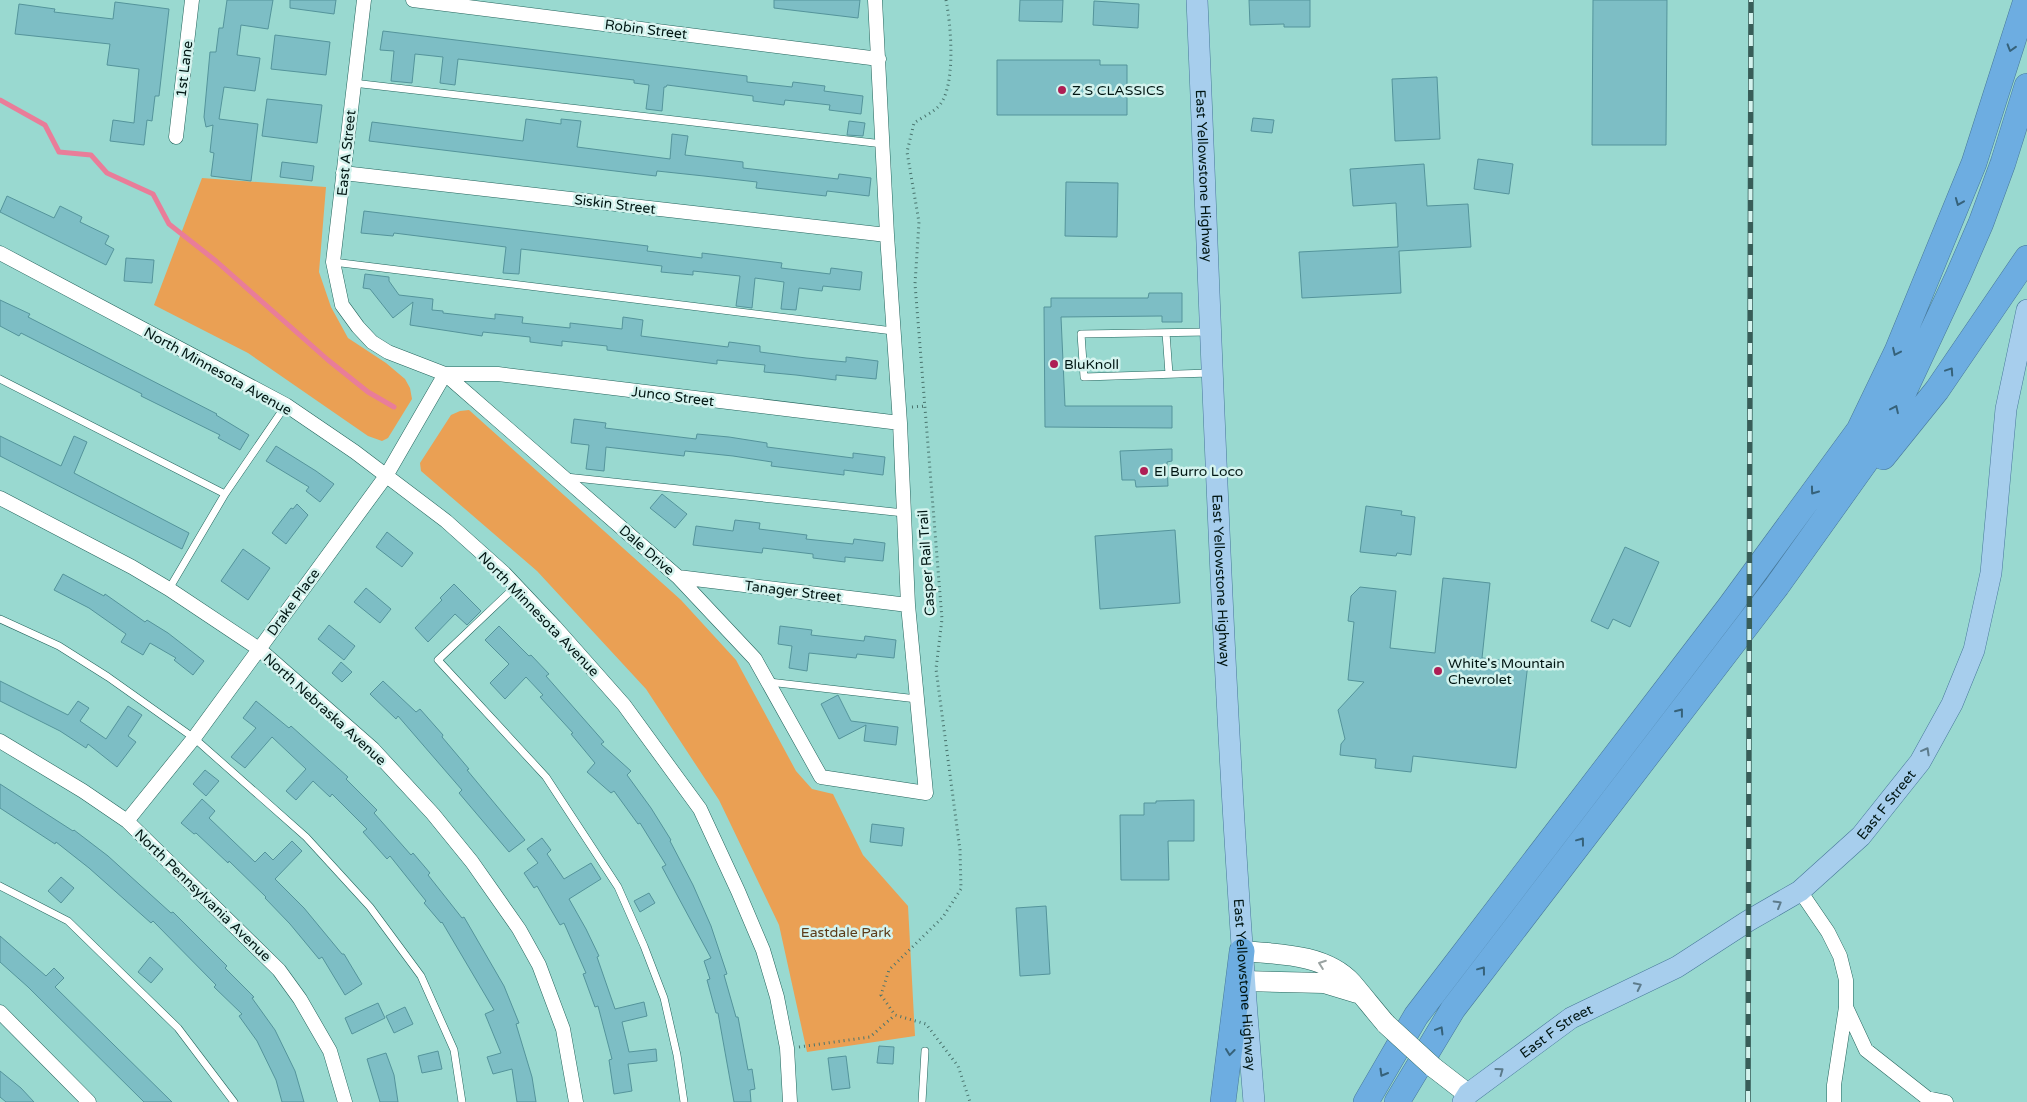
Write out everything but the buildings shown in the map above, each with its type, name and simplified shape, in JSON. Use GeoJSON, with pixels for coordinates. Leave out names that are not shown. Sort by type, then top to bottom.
{"type":"FeatureCollection","features":[{"type":"Feature","properties":{"kind":"highway"},"geometry":{"type":"LineString","coordinates":[[1366,1102],[1416,1016],[1730,606],[1858,430],[1896,351],[1974,163],[2026,0]]}},
{"type":"Feature","properties":{"kind":"highway"},"geometry":{"type":"LineString","coordinates":[[1777,586],[1882,439],[1981,223],[2003,163],[2027,86]]}},
{"type":"Feature","properties":{"kind":"highway"},"geometry":{"type":"LineString","coordinates":[[1396,1102],[1453,1009],[1777,586],[1937,390],[2027,258]]}},
{"type":"Feature","properties":{"kind":"highway"},"geometry":{"type":"LineString","coordinates":[[1223,1102],[1242,951]]}},
{"type":"Feature","properties":{"kind":"main road","name":"East Yellowstone Highway"},"geometry":{"type":"LineString","coordinates":[[1197,0],[1225,663],[1242,951],[1254,1102]]}},
{"type":"Feature","properties":{"kind":"main road","name":"East F Street"},"geometry":{"type":"LineString","coordinates":[[1465,1098],[1571,1018],[1676,967],[1748,921],[1800,891],[1861,836],[1920,762],[1952,704],[1970,659],[1991,573],[2006,409],[2027,310]]}},
{"type":"Feature","properties":{"kind":"main road"},"geometry":{"type":"LineString","coordinates":[[1242,951],[1293,956],[1328,966],[1351,982],[1359,994],[1386,1024],[1465,1098]]}},
{"type":"Feature","properties":{"kind":"main road"},"geometry":{"type":"LineString","coordinates":[[1244,981],[1324,983],[1359,994]]}},
{"type":"Feature","properties":{"kind":"street","name":"1st Lane"},"geometry":{"type":"LineString","coordinates":[[176,137],[192,0]]}},
{"type":"Feature","properties":{"kind":"street","name":"East A Street"},"geometry":{"type":"LineString","coordinates":[[342,305],[333,262],[364,0]]}},
{"type":"Feature","properties":{"kind":"street","name":"Robin Street"},"geometry":{"type":"LineString","coordinates":[[412,0],[879,59]]}},
{"type":"Feature","properties":{"kind":"street"},"geometry":{"type":"LineString","coordinates":[[875,0],[887,236],[900,422],[908,605],[917,699]]}},
{"type":"Feature","properties":{"kind":"street","name":"Siskin Street"},"geometry":{"type":"LineString","coordinates":[[343,173],[887,236]]}},
{"type":"Feature","properties":{"kind":"street","name":"North Minnesota Avenue"},"geometry":{"type":"LineString","coordinates":[[0,254],[286,406],[386,476],[446,521],[516,586],[624,705],[700,809],[763,950],[777,997],[787,1048],[790,1102]]}},
{"type":"Feature","properties":{"kind":"street","name":"Dale Drive"},"geometry":{"type":"LineString","coordinates":[[342,305],[358,328],[372,342],[388,352],[445,374],[678,577],[755,659],[821,777],[926,793],[917,699]]}},
{"type":"Feature","properties":{"kind":"street","name":"Junco Street"},"geometry":{"type":"LineString","coordinates":[[445,374],[498,374],[900,422]]}},
{"type":"Feature","properties":{"kind":"street","name":"Drake Place"},"geometry":{"type":"LineString","coordinates":[[127,821],[194,738],[386,476],[445,374]]}},
{"type":"Feature","properties":{"kind":"street","name":"North Nebraska Avenue"},"geometry":{"type":"LineString","coordinates":[[0,498],[132,567],[169,589],[259,649],[373,749],[432,814],[472,862],[519,929],[539,966],[563,1029],[576,1102]]}},
{"type":"Feature","properties":{"kind":"street","name":"Tanager Street"},"geometry":{"type":"LineString","coordinates":[[678,577],[908,605]]}},
{"type":"Feature","properties":{"kind":"street","name":"North Pennsylvania Avenue"},"geometry":{"type":"LineString","coordinates":[[0,741],[83,791],[127,821],[279,970],[300,999],[330,1051],[345,1102]]}},
{"type":"Feature","properties":{"kind":"street"},"geometry":{"type":"LineString","coordinates":[[1800,891],[1828,932],[1840,956],[1846,980],[1846,1007],[1834,1085],[1834,1102]]}},
{"type":"Feature","properties":{"kind":"street"},"geometry":{"type":"LineString","coordinates":[[1846,1007],[1866,1050],[1927,1098],[1946,1102]]}},
{"type":"Feature","properties":{"kind":"street"},"geometry":{"type":"LineString","coordinates":[[0,1012],[89,1102]]}},
{"type":"Feature","properties":{"kind":"lane"},"geometry":{"type":"LineString","coordinates":[[353,83],[883,144]]}},
{"type":"Feature","properties":{"kind":"lane"},"geometry":{"type":"LineString","coordinates":[[333,262],[893,331]]}},
{"type":"Feature","properties":{"kind":"lane"},"geometry":{"type":"LineString","coordinates":[[1212,332],[1081,334],[1084,377],[1213,373]]}},
{"type":"Feature","properties":{"kind":"lane"},"geometry":{"type":"LineString","coordinates":[[1166,333],[1169,374]]}},
{"type":"Feature","properties":{"kind":"lane"},"geometry":{"type":"LineString","coordinates":[[0,379],[225,494]]}},
{"type":"Feature","properties":{"kind":"lane"},"geometry":{"type":"LineString","coordinates":[[169,589],[225,494],[286,406]]}},
{"type":"Feature","properties":{"kind":"lane"},"geometry":{"type":"LineString","coordinates":[[564,477],[904,513]]}},
{"type":"Feature","properties":{"kind":"lane"},"geometry":{"type":"LineString","coordinates":[[516,586],[438,660],[546,777],[618,887],[664,998],[678,1055],[684,1102]]}},
{"type":"Feature","properties":{"kind":"lane"},"geometry":{"type":"LineString","coordinates":[[0,619],[59,646],[108,677],[194,738],[306,838],[370,907],[421,976],[454,1050],[462,1102]]}},
{"type":"Feature","properties":{"kind":"lane"},"geometry":{"type":"LineString","coordinates":[[768,682],[917,699]]}},
{"type":"Feature","properties":{"kind":"lane"},"geometry":{"type":"LineString","coordinates":[[0,886],[68,921],[178,1028],[234,1102]]}},
{"type":"Feature","properties":{"kind":"lane"},"geometry":{"type":"LineString","coordinates":[[922,1102],[925,1051]]}},
{"type":"Feature","properties":{"kind":"path","name":"Casper Rail Trail"},"geometry":{"type":"LineString","coordinates":[[895,1015],[881,995],[890,970],[943,917],[961,889],[960,850],[936,669],[942,619],[915,284],[919,222],[907,152],[914,123],[938,107],[950,84],[951,26],[946,0]]}},
{"type":"Feature","properties":{"kind":"path"},"geometry":{"type":"LineString","coordinates":[[787,1048],[870,1037],[895,1015],[926,1024],[958,1066],[970,1102]]}},
{"type":"Feature","properties":{"kind":"green space"},"geometry":{"type":"Polygon","coordinates":[[[202,178],[326,187],[319,272],[331,307],[348,338],[386,363],[405,379],[410,388],[412,399],[388,438],[382,441],[368,436],[248,353],[154,305],[202,178]]]}},
{"type":"Feature","properties":{"kind":"green space","name":"Eastdale Park"},"geometry":{"type":"Polygon","coordinates":[[[469,410],[681,600],[736,660],[796,771],[812,789],[833,794],[863,855],[908,906],[915,1036],[807,1052],[779,925],[719,800],[646,689],[537,571],[421,471],[420,463],[451,415],[469,410]]]}},
{"type":"Feature","properties":{"kind":"waterway"},"geometry":{"type":"LineString","coordinates":[[0,100],[45,125],[59,152],[91,155],[107,173],[153,194],[169,224],[216,261],[328,360],[368,392],[394,407]]}},
{"type":"Feature","properties":{"kind":"railway"},"geometry":{"type":"LineString","coordinates":[[1748,1102],[1751,0]]}},
{"type":"Feature","properties":{"kind":"place","name":"Z S CLASSICS"},"geometry":{"type":"Point","coordinates":[1062,90]}},
{"type":"Feature","properties":{"kind":"place","name":"BluKnoll"},"geometry":{"type":"Point","coordinates":[1054,364]}},
{"type":"Feature","properties":{"kind":"place","name":"El Burro Loco"},"geometry":{"type":"Point","coordinates":[1144,471]}},
{"type":"Feature","properties":{"kind":"place","name":"White's Mountain Chevrolet"},"geometry":{"type":"Point","coordinates":[1438,671]}}]}
